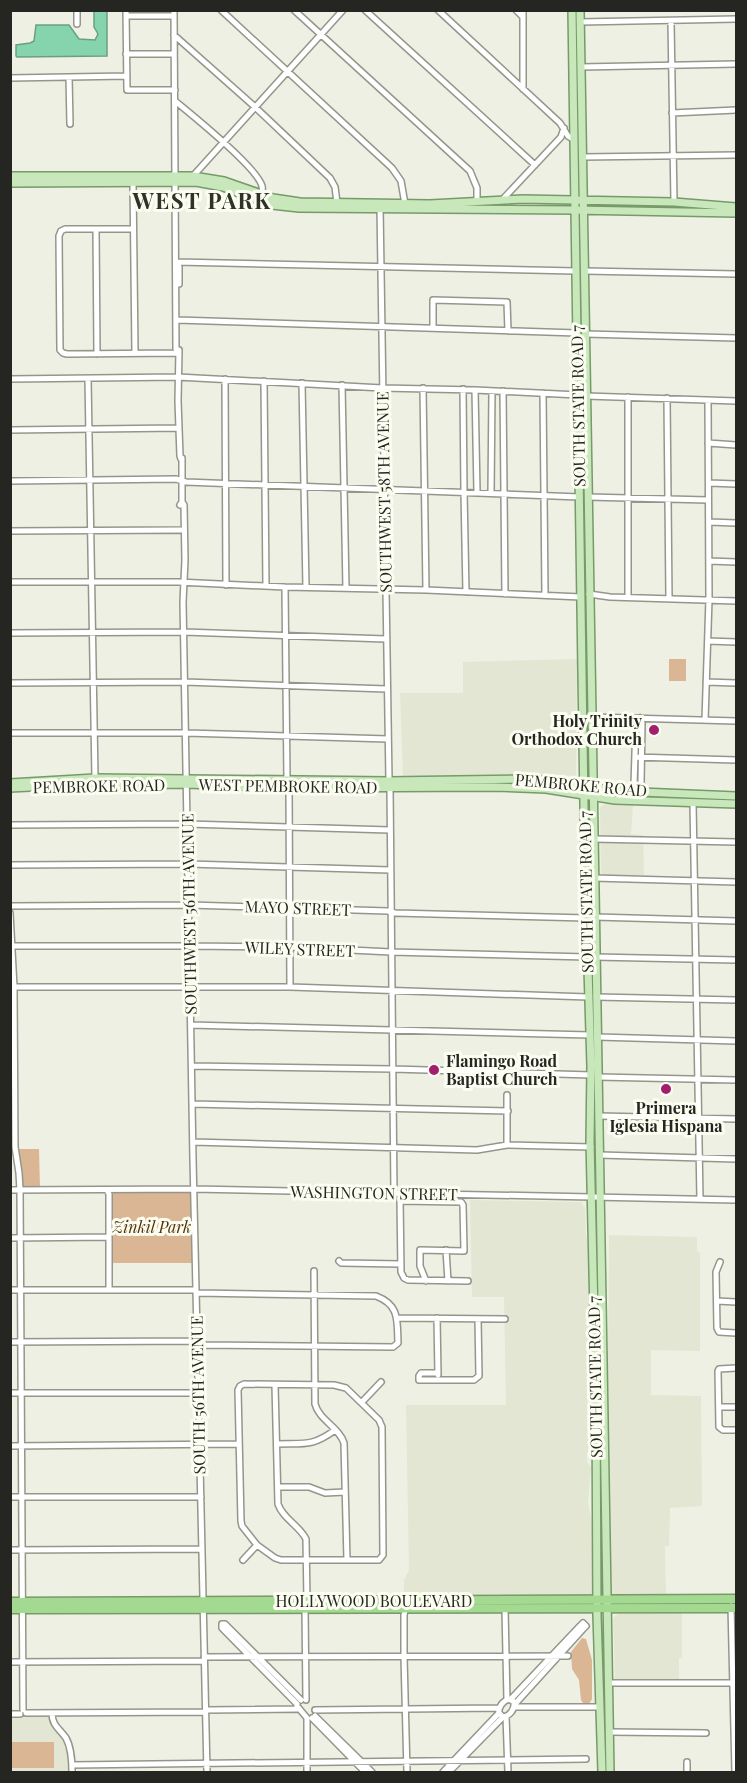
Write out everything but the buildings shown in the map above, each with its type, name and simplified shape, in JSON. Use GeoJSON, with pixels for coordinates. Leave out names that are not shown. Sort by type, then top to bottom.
{"type":"FeatureCollection","features":[{"type":"Feature","properties":{"kind":"highway","name":"HOLLYWOOD BOULEVARD"},"geometry":{"type":"LineString","coordinates":[[10,1609],[22,1606],[306,1605],[512,1600],[602,1604]]}},
{"type":"Feature","properties":{"kind":"highway"},"geometry":{"type":"LineString","coordinates":[[505,1609],[512,1600]]}},
{"type":"Feature","properties":{"kind":"highway"},"geometry":{"type":"LineString","coordinates":[[469,1609],[471,1605],[492,1604],[497,1601]]}},
{"type":"Feature","properties":{"kind":"highway","name":"HOLLYWOOD BOULEVARD"},"geometry":{"type":"LineString","coordinates":[[10,1602],[22,1606]]}},
{"type":"Feature","properties":{"kind":"highway","name":"HOLLYWOOD BOULEVARD"},"geometry":{"type":"LineString","coordinates":[[408,1603],[469,1609],[505,1609],[602,1604],[734,1603]]}},
{"type":"Feature","properties":{"kind":"highway","name":"HOLLYWOOD BOULEVARD"},"geometry":{"type":"LineString","coordinates":[[203,1605],[275,1609],[306,1605]]}},
{"type":"Feature","properties":{"kind":"main road","name":"SOUTH STATE ROAD 7"},"geometry":{"type":"LineString","coordinates":[[572,10],[573,118],[567,137],[574,200],[578,384],[586,408],[581,597],[586,918],[587,947],[595,968],[592,997]]}},
{"type":"Feature","properties":{"kind":"main road","name":"SOUTH STATE ROAD 7"},"geometry":{"type":"LineString","coordinates":[[580,10],[586,334],[582,396],[590,609],[595,917],[591,957],[594,1036],[591,1146],[602,1310],[602,1604],[599,1707],[602,1773]]}},
{"type":"Feature","properties":{"kind":"main road"},"geometry":{"type":"LineString","coordinates":[[572,56],[581,67]]}},
{"type":"Feature","properties":{"kind":"main road"},"geometry":{"type":"LineString","coordinates":[[572,71],[578,75],[582,84]]}},
{"type":"Feature","properties":{"kind":"main road"},"geometry":{"type":"LineString","coordinates":[[10,176],[175,179],[208,183],[279,206],[299,208],[448,203],[503,198],[674,202],[736,207]]}},
{"type":"Feature","properties":{"kind":"main road"},"geometry":{"type":"LineString","coordinates":[[10,183],[133,182],[194,176],[224,181],[285,201],[426,210],[736,213]]}},
{"type":"Feature","properties":{"kind":"main road"},"geometry":{"type":"LineString","coordinates":[[248,197],[261,195]]}},
{"type":"Feature","properties":{"kind":"main road"},"geometry":{"type":"LineString","coordinates":[[426,210],[470,206],[477,201]]}},
{"type":"Feature","properties":{"kind":"main road"},"geometry":{"type":"LineString","coordinates":[[279,206],[283,203],[309,205],[321,203]]}},
{"type":"Feature","properties":{"kind":"main road"},"geometry":{"type":"LineString","coordinates":[[581,582],[589,594]]}},
{"type":"Feature","properties":{"kind":"main road"},"geometry":{"type":"LineString","coordinates":[[581,597],[590,609]]}},
{"type":"Feature","properties":{"kind":"main road"},"geometry":{"type":"LineString","coordinates":[[582,646],[591,663]]}},
{"type":"Feature","properties":{"kind":"main road"},"geometry":{"type":"LineString","coordinates":[[68,786],[73,782],[91,782],[95,778]]}},
{"type":"Feature","properties":{"kind":"main road","name":"PEMBROKE ROAD"},"geometry":{"type":"LineString","coordinates":[[10,783],[95,778],[186,781]]}},
{"type":"Feature","properties":{"kind":"main road"},"geometry":{"type":"LineString","coordinates":[[106,785],[108,782],[126,781],[130,778]]}},
{"type":"Feature","properties":{"kind":"main road","name":"PEMBROKE ROAD"},"geometry":{"type":"LineString","coordinates":[[390,784],[427,780],[519,778],[630,791],[736,797]]}},
{"type":"Feature","properties":{"kind":"main road","name":"PEMBROKE ROAD"},"geometry":{"type":"LineString","coordinates":[[10,788],[186,781]]}},
{"type":"Feature","properties":{"kind":"main road","name":"WEST PEMBROKE ROAD"},"geometry":{"type":"LineString","coordinates":[[186,781],[353,787],[390,784]]}},
{"type":"Feature","properties":{"kind":"main road","name":"WEST PEMBROKE ROAD"},"geometry":{"type":"LineString","coordinates":[[186,781],[256,786],[325,781],[390,784]]}},
{"type":"Feature","properties":{"kind":"main road","name":"PEMBROKE ROAD"},"geometry":{"type":"LineString","coordinates":[[390,784],[526,788],[615,800],[736,804]]}},
{"type":"Feature","properties":{"kind":"main road"},"geometry":{"type":"LineString","coordinates":[[693,803],[700,797],[736,797]]}},
{"type":"Feature","properties":{"kind":"main road","name":"SOUTH STATE ROAD 7"},"geometry":{"type":"LineString","coordinates":[[594,1036],[591,1066],[598,1089],[600,1155],[596,1197],[594,1298],[602,1604],[608,1683],[610,1773]]}},
{"type":"Feature","properties":{"kind":"main road"},"geometry":{"type":"LineString","coordinates":[[594,1298],[602,1310]]}},
{"type":"Feature","properties":{"kind":"street"},"geometry":{"type":"LineString","coordinates":[[77,10],[77,24]]}},
{"type":"Feature","properties":{"kind":"street"},"geometry":{"type":"LineString","coordinates":[[221,10],[392,168],[401,181],[405,204]]}},
{"type":"Feature","properties":{"kind":"street"},"geometry":{"type":"LineString","coordinates":[[294,10],[470,171],[477,188],[477,201]]}},
{"type":"Feature","properties":{"kind":"street"},"geometry":{"type":"LineString","coordinates":[[194,176],[344,10]]}},
{"type":"Feature","properties":{"kind":"street"},"geometry":{"type":"LineString","coordinates":[[366,10],[535,165]]}},
{"type":"Feature","properties":{"kind":"street"},"geometry":{"type":"LineString","coordinates":[[438,10],[562,126],[567,137],[535,165],[503,198]]}},
{"type":"Feature","properties":{"kind":"street"},"geometry":{"type":"LineString","coordinates":[[516,10],[523,14],[523,89]]}},
{"type":"Feature","properties":{"kind":"street"},"geometry":{"type":"LineString","coordinates":[[174,13],[126,13],[126,54],[127,90],[175,90]]}},
{"type":"Feature","properties":{"kind":"street","name":"SOUTHWEST 56TH AVENUE"},"geometry":{"type":"LineString","coordinates":[[174,13],[177,262],[175,267],[178,320],[176,349],[178,353],[178,428],[185,560],[186,781],[194,1190]]}},
{"type":"Feature","properties":{"kind":"street"},"geometry":{"type":"LineString","coordinates":[[580,22],[736,20]]}},
{"type":"Feature","properties":{"kind":"street"},"geometry":{"type":"LineString","coordinates":[[671,22],[674,202]]}},
{"type":"Feature","properties":{"kind":"street"},"geometry":{"type":"LineString","coordinates":[[174,34],[330,178],[335,188],[337,203]]}},
{"type":"Feature","properties":{"kind":"street"},"geometry":{"type":"LineString","coordinates":[[126,54],[174,54]]}},
{"type":"Feature","properties":{"kind":"street"},"geometry":{"type":"LineString","coordinates":[[581,67],[736,64]]}},
{"type":"Feature","properties":{"kind":"street"},"geometry":{"type":"LineString","coordinates":[[10,78],[127,76]]}},
{"type":"Feature","properties":{"kind":"street"},"geometry":{"type":"LineString","coordinates":[[69,77],[70,124]]}},
{"type":"Feature","properties":{"kind":"street"},"geometry":{"type":"LineString","coordinates":[[175,100],[256,175],[262,184],[261,195]]}},
{"type":"Feature","properties":{"kind":"street"},"geometry":{"type":"LineString","coordinates":[[672,113],[736,110]]}},
{"type":"Feature","properties":{"kind":"street"},"geometry":{"type":"LineString","coordinates":[[562,126],[573,118]]}},
{"type":"Feature","properties":{"kind":"street"},"geometry":{"type":"LineString","coordinates":[[583,157],[736,154]]}},
{"type":"Feature","properties":{"kind":"street"},"geometry":{"type":"LineString","coordinates":[[133,182],[135,353]]}},
{"type":"Feature","properties":{"kind":"street"},"geometry":{"type":"LineString","coordinates":[[516,186],[523,199]]}},
{"type":"Feature","properties":{"kind":"street","name":"SOUTHWEST 58TH AVENUE"},"geometry":{"type":"LineString","coordinates":[[380,206],[390,784],[393,1148],[397,1194],[400,1201],[401,1264]]}},
{"type":"Feature","properties":{"kind":"street"},"geometry":{"type":"LineString","coordinates":[[96,229],[97,354]]}},
{"type":"Feature","properties":{"kind":"street"},"geometry":{"type":"LineString","coordinates":[[133,229],[61,231],[59,236],[60,350],[63,353],[97,354],[178,353]]}},
{"type":"Feature","properties":{"kind":"street"},"geometry":{"type":"LineString","coordinates":[[177,262],[575,271]]}},
{"type":"Feature","properties":{"kind":"street"},"geometry":{"type":"LineString","coordinates":[[585,271],[736,274]]}},
{"type":"Feature","properties":{"kind":"street"},"geometry":{"type":"LineString","coordinates":[[433,328],[433,300],[507,302],[508,331]]}},
{"type":"Feature","properties":{"kind":"street"},"geometry":{"type":"LineString","coordinates":[[178,320],[577,333]]}},
{"type":"Feature","properties":{"kind":"street"},"geometry":{"type":"LineString","coordinates":[[586,334],[736,338]]}},
{"type":"Feature","properties":{"kind":"street"},"geometry":{"type":"LineString","coordinates":[[10,379],[225,379],[382,388],[463,389],[736,401]]}},
{"type":"Feature","properties":{"kind":"street"},"geometry":{"type":"LineString","coordinates":[[88,379],[95,778]]}},
{"type":"Feature","properties":{"kind":"street"},"geometry":{"type":"LineString","coordinates":[[225,379],[226,585]]}},
{"type":"Feature","properties":{"kind":"street"},"geometry":{"type":"LineString","coordinates":[[264,381],[266,586]]}},
{"type":"Feature","properties":{"kind":"street"},"geometry":{"type":"LineString","coordinates":[[302,383],[306,587]]}},
{"type":"Feature","properties":{"kind":"street"},"geometry":{"type":"LineString","coordinates":[[342,385],[346,588]]}},
{"type":"Feature","properties":{"kind":"street"},"geometry":{"type":"LineString","coordinates":[[423,388],[426,590]]}},
{"type":"Feature","properties":{"kind":"street"},"geometry":{"type":"LineString","coordinates":[[463,389],[466,592]]}},
{"type":"Feature","properties":{"kind":"street"},"geometry":{"type":"LineString","coordinates":[[475,390],[477,492]]}},
{"type":"Feature","properties":{"kind":"street"},"geometry":{"type":"LineString","coordinates":[[491,493],[492,391]]}},
{"type":"Feature","properties":{"kind":"street"},"geometry":{"type":"LineString","coordinates":[[503,391],[505,594]]}},
{"type":"Feature","properties":{"kind":"street"},"geometry":{"type":"LineString","coordinates":[[543,393],[545,595]]}},
{"type":"Feature","properties":{"kind":"street","name":"SOUTHWEST 56TH AVENUE"},"geometry":{"type":"LineString","coordinates":[[179,397],[183,456],[181,459]]}},
{"type":"Feature","properties":{"kind":"street"},"geometry":{"type":"LineString","coordinates":[[628,397],[628,597]]}},
{"type":"Feature","properties":{"kind":"street"},"geometry":{"type":"LineString","coordinates":[[668,398],[669,599]]}},
{"type":"Feature","properties":{"kind":"street"},"geometry":{"type":"LineString","coordinates":[[705,720],[709,599],[708,400]]}},
{"type":"Feature","properties":{"kind":"street"},"geometry":{"type":"LineString","coordinates":[[10,430],[178,428]]}},
{"type":"Feature","properties":{"kind":"street"},"geometry":{"type":"LineString","coordinates":[[708,443],[736,444]]}},
{"type":"Feature","properties":{"kind":"street"},"geometry":{"type":"LineString","coordinates":[[10,481],[182,480],[225,484],[708,500]]}},
{"type":"Feature","properties":{"kind":"street"},"geometry":{"type":"LineString","coordinates":[[708,483],[736,484]]}},
{"type":"Feature","properties":{"kind":"street","name":"SOUTHWEST 56TH AVENUE"},"geometry":{"type":"LineString","coordinates":[[182,502],[180,505],[184,566]]}},
{"type":"Feature","properties":{"kind":"street"},"geometry":{"type":"LineString","coordinates":[[709,522],[736,523]]}},
{"type":"Feature","properties":{"kind":"street"},"geometry":{"type":"LineString","coordinates":[[10,531],[181,530]]}},
{"type":"Feature","properties":{"kind":"street"},"geometry":{"type":"LineString","coordinates":[[709,561],[736,562]]}},
{"type":"Feature","properties":{"kind":"street"},"geometry":{"type":"LineString","coordinates":[[10,582],[184,582],[581,597]]}},
{"type":"Feature","properties":{"kind":"street"},"geometry":{"type":"LineString","coordinates":[[285,587],[290,987]]}},
{"type":"Feature","properties":{"kind":"street"},"geometry":{"type":"LineString","coordinates":[[589,594],[736,601]]}},
{"type":"Feature","properties":{"kind":"street"},"geometry":{"type":"LineString","coordinates":[[10,633],[184,632],[386,639]]}},
{"type":"Feature","properties":{"kind":"street"},"geometry":{"type":"LineString","coordinates":[[708,641],[736,642]]}},
{"type":"Feature","properties":{"kind":"street"},"geometry":{"type":"LineString","coordinates":[[10,683],[185,682],[387,689]]}},
{"type":"Feature","properties":{"kind":"street"},"geometry":{"type":"LineString","coordinates":[[706,682],[736,683]]}},
{"type":"Feature","properties":{"kind":"street"},"geometry":{"type":"LineString","coordinates":[[592,717],[736,721]]}},
{"type":"Feature","properties":{"kind":"street"},"geometry":{"type":"LineString","coordinates":[[640,718],[636,722],[638,757],[641,783],[647,792]]}},
{"type":"Feature","properties":{"kind":"street"},"geometry":{"type":"LineString","coordinates":[[10,734],[186,733],[388,739]]}},
{"type":"Feature","properties":{"kind":"street"},"geometry":{"type":"LineString","coordinates":[[638,757],[736,760]]}},
{"type":"Feature","properties":{"kind":"street"},"geometry":{"type":"LineString","coordinates":[[630,791],[634,785],[638,757]]}},
{"type":"Feature","properties":{"kind":"street"},"geometry":{"type":"LineString","coordinates":[[693,803],[700,1199]]}},
{"type":"Feature","properties":{"kind":"street"},"geometry":{"type":"LineString","coordinates":[[10,825],[188,824],[390,830]]}},
{"type":"Feature","properties":{"kind":"street"},"geometry":{"type":"LineString","coordinates":[[594,838],[736,842]]}},
{"type":"Feature","properties":{"kind":"street"},"geometry":{"type":"LineString","coordinates":[[10,865],[189,864],[390,870]]}},
{"type":"Feature","properties":{"kind":"street"},"geometry":{"type":"LineString","coordinates":[[594,878],[736,882]]}},
{"type":"Feature","properties":{"kind":"street","name":"MAYO STREET"},"geometry":{"type":"LineString","coordinates":[[10,906],[189,905],[586,918]]}},
{"type":"Feature","properties":{"kind":"street"},"geometry":{"type":"LineString","coordinates":[[10,913],[14,987],[15,1147],[20,1173],[23,1712]]}},
{"type":"Feature","properties":{"kind":"street"},"geometry":{"type":"LineString","coordinates":[[595,917],[736,921]]}},
{"type":"Feature","properties":{"kind":"street","name":"WILEY STREET"},"geometry":{"type":"LineString","coordinates":[[13,946],[290,947],[391,952],[736,960]]}},
{"type":"Feature","properties":{"kind":"street"},"geometry":{"type":"LineString","coordinates":[[14,987],[290,987],[736,1000]]}},
{"type":"Feature","properties":{"kind":"street"},"geometry":{"type":"LineString","coordinates":[[191,1025],[736,1041]]}},
{"type":"Feature","properties":{"kind":"street"},"geometry":{"type":"LineString","coordinates":[[192,1066],[393,1069],[736,1080]]}},
{"type":"Feature","properties":{"kind":"street"},"geometry":{"type":"LineString","coordinates":[[507,1095],[507,1145]]}},
{"type":"Feature","properties":{"kind":"street"},"geometry":{"type":"LineString","coordinates":[[192,1104],[507,1111]]}},
{"type":"Feature","properties":{"kind":"street"},"geometry":{"type":"LineString","coordinates":[[599,1116],[736,1119]]}},
{"type":"Feature","properties":{"kind":"street"},"geometry":{"type":"LineString","coordinates":[[193,1142],[477,1150],[507,1145],[591,1146]]}},
{"type":"Feature","properties":{"kind":"street"},"geometry":{"type":"LineString","coordinates":[[600,1155],[736,1159]]}},
{"type":"Feature","properties":{"kind":"street","name":"WASHINGTON STREET"},"geometry":{"type":"LineString","coordinates":[[10,1190],[194,1190],[736,1200]]}},
{"type":"Feature","properties":{"kind":"street"},"geometry":{"type":"LineString","coordinates":[[107,1190],[110,1194],[109,1290]]}},
{"type":"Feature","properties":{"kind":"street","name":"SOUTH 56TH AVENUE"},"geometry":{"type":"LineString","coordinates":[[194,1190],[207,1773]]}},
{"type":"Feature","properties":{"kind":"street"},"geometry":{"type":"LineString","coordinates":[[400,1201],[461,1202],[464,1209],[464,1251],[420,1250],[420,1266],[426,1281]]}},
{"type":"Feature","properties":{"kind":"street"},"geometry":{"type":"LineString","coordinates":[[10,1238],[109,1237]]}},
{"type":"Feature","properties":{"kind":"street"},"geometry":{"type":"LineString","coordinates":[[446,1250],[448,1281]]}},
{"type":"Feature","properties":{"kind":"street"},"geometry":{"type":"LineString","coordinates":[[339,1261],[341,1263],[401,1264],[401,1272],[408,1280],[468,1281]]}},
{"type":"Feature","properties":{"kind":"street"},"geometry":{"type":"LineString","coordinates":[[720,1262],[716,1272],[717,1328],[719,1332],[736,1333]]}},
{"type":"Feature","properties":{"kind":"street"},"geometry":{"type":"LineString","coordinates":[[314,1271],[314,1384],[317,1411],[342,1437],[344,1443],[347,1560]]}},
{"type":"Feature","properties":{"kind":"street"},"geometry":{"type":"LineString","coordinates":[[10,1290],[196,1291],[376,1296],[389,1303],[394,1310],[397,1318],[398,1342],[393,1347],[10,1342]]}},
{"type":"Feature","properties":{"kind":"street"},"geometry":{"type":"LineString","coordinates":[[717,1301],[736,1302]]}},
{"type":"Feature","properties":{"kind":"street"},"geometry":{"type":"LineString","coordinates":[[397,1318],[505,1319]]}},
{"type":"Feature","properties":{"kind":"street"},"geometry":{"type":"LineString","coordinates":[[437,1318],[438,1377]]}},
{"type":"Feature","properties":{"kind":"street"},"geometry":{"type":"LineString","coordinates":[[419,1380],[438,1377],[477,1379],[479,1376],[478,1319]]}},
{"type":"Feature","properties":{"kind":"street"},"geometry":{"type":"LineString","coordinates":[[736,1368],[719,1369],[721,1429],[736,1430]]}},
{"type":"Feature","properties":{"kind":"street"},"geometry":{"type":"LineString","coordinates":[[362,1402],[381,1382]]}},
{"type":"Feature","properties":{"kind":"street"},"geometry":{"type":"LineString","coordinates":[[244,1384],[275,1385],[314,1384],[346,1388],[379,1420],[382,1427],[383,1555],[379,1560],[281,1560],[257,1545],[242,1526],[238,1390],[244,1384]]}},
{"type":"Feature","properties":{"kind":"street"},"geometry":{"type":"LineString","coordinates":[[275,1385],[278,1504],[281,1512],[303,1533],[306,1539],[305,1657],[300,1703]]}},
{"type":"Feature","properties":{"kind":"street"},"geometry":{"type":"LineString","coordinates":[[10,1393],[198,1393]]}},
{"type":"Feature","properties":{"kind":"street"},"geometry":{"type":"LineString","coordinates":[[719,1407],[736,1407]]}},
{"type":"Feature","properties":{"kind":"street"},"geometry":{"type":"LineString","coordinates":[[277,1444],[311,1443],[335,1430]]}},
{"type":"Feature","properties":{"kind":"street"},"geometry":{"type":"LineString","coordinates":[[10,1446],[239,1444]]}},
{"type":"Feature","properties":{"kind":"street"},"geometry":{"type":"LineString","coordinates":[[278,1487],[309,1487],[325,1492],[345,1492]]}},
{"type":"Feature","properties":{"kind":"street"},"geometry":{"type":"LineString","coordinates":[[10,1497],[201,1497]]}},
{"type":"Feature","properties":{"kind":"street"},"geometry":{"type":"LineString","coordinates":[[243,1560],[257,1545]]}},
{"type":"Feature","properties":{"kind":"street"},"geometry":{"type":"LineString","coordinates":[[10,1550],[202,1549]]}},
{"type":"Feature","properties":{"kind":"street"},"geometry":{"type":"LineString","coordinates":[[407,1773],[404,1657],[408,1603]]}},
{"type":"Feature","properties":{"kind":"street"},"geometry":{"type":"LineString","coordinates":[[734,1603],[732,1683],[735,1773]]}},
{"type":"Feature","properties":{"kind":"street"},"geometry":{"type":"LineString","coordinates":[[505,1609],[505,1656],[512,1703]]}},
{"type":"Feature","properties":{"kind":"street"},"geometry":{"type":"LineString","coordinates":[[372,1773],[357,1761],[222,1628],[222,1624],[225,1624],[259,1657],[312,1715],[406,1708],[502,1714]]}},
{"type":"Feature","properties":{"kind":"street"},"geometry":{"type":"LineString","coordinates":[[443,1773],[457,1761],[582,1628]]}},
{"type":"Feature","properties":{"kind":"street"},"geometry":{"type":"LineString","coordinates":[[10,1662],[252,1657],[568,1656]]}},
{"type":"Feature","properties":{"kind":"street"},"geometry":{"type":"LineString","coordinates":[[608,1683],[732,1683]]}},
{"type":"Feature","properties":{"kind":"street"},"geometry":{"type":"LineString","coordinates":[[10,1714],[23,1712],[206,1711],[300,1703]]}},
{"type":"Feature","properties":{"kind":"street"},"geometry":{"type":"LineString","coordinates":[[512,1703],[599,1707]]}},
{"type":"Feature","properties":{"kind":"street"},"geometry":{"type":"LineString","coordinates":[[508,1773],[502,1714],[512,1703]]}},
{"type":"Feature","properties":{"kind":"street"},"geometry":{"type":"LineString","coordinates":[[52,1713],[52,1721],[67,1740],[72,1773]]}},
{"type":"Feature","properties":{"kind":"street"},"geometry":{"type":"LineString","coordinates":[[307,1773],[312,1715]]}},
{"type":"Feature","properties":{"kind":"street"},"geometry":{"type":"LineString","coordinates":[[609,1732],[706,1733]]}},
{"type":"Feature","properties":{"kind":"street"},"geometry":{"type":"LineString","coordinates":[[72,1765],[586,1759]]}},
{"type":"Feature","properties":{"kind":"street"},"geometry":{"type":"LineString","coordinates":[[357,1761],[365,1773]]}},
{"type":"Feature","properties":{"kind":"street"},"geometry":{"type":"LineString","coordinates":[[449,1773],[457,1761]]}},
{"type":"Feature","properties":{"kind":"street"},"geometry":{"type":"LineString","coordinates":[[687,1762],[687,1773]]}},
{"type":"Feature","properties":{"kind":"shaded area"},"geometry":{"type":"Polygon","coordinates":[[[94,11],[107,11],[107,56],[16,56],[16,45],[34,41],[36,25],[69,25],[79,39],[95,40],[98,34],[94,27],[94,11]]]}},
{"type":"Feature","properties":{"kind":"shaded area"},"geometry":{"type":"Polygon","coordinates":[[[577,659],[576,776],[527,774],[403,776],[400,693],[463,693],[463,662],[577,659]]]}},
{"type":"Feature","properties":{"kind":"shaded area"},"geometry":{"type":"Polygon","coordinates":[[[607,803],[633,805],[631,834],[643,835],[644,875],[603,875],[601,873],[600,807],[607,803]]]}},
{"type":"Feature","properties":{"kind":"shaded area"},"geometry":{"type":"Polygon","coordinates":[[[470,1200],[581,1202],[585,1208],[591,1373],[587,1396],[591,1422],[587,1462],[591,1467],[588,1503],[592,1523],[593,1597],[497,1594],[404,1595],[404,1580],[409,1570],[406,1405],[506,1405],[504,1297],[472,1297],[470,1200]]]}},
{"type":"Feature","properties":{"kind":"shaded area"},"geometry":{"type":"Polygon","coordinates":[[[609,1235],[697,1237],[697,1251],[700,1253],[700,1351],[651,1350],[651,1395],[701,1396],[702,1506],[670,1508],[669,1546],[665,1546],[666,1597],[606,1597],[609,1235]]]}},
{"type":"Feature","properties":{"kind":"shaded area"},"geometry":{"type":"Polygon","coordinates":[[[619,1613],[682,1613],[682,1658],[679,1658],[679,1679],[615,1679],[613,1618],[619,1613]]]}},
{"type":"Feature","properties":{"kind":"shaded area"},"geometry":{"type":"Polygon","coordinates":[[[52,1713],[52,1721],[67,1740],[72,1772],[11,1772],[10,1714],[52,1713]]]}},
{"type":"Feature","properties":{"kind":"green space"},"geometry":{"type":"Polygon","coordinates":[[[669,659],[686,659],[686,681],[669,681],[669,659]]]}},
{"type":"Feature","properties":{"kind":"green space"},"geometry":{"type":"Polygon","coordinates":[[[17,1149],[39,1149],[40,1188],[22,1186],[17,1149]]]}},
{"type":"Feature","properties":{"kind":"green space","name":"Zinkil Park"},"geometry":{"type":"Polygon","coordinates":[[[112,1192],[188,1192],[191,1194],[194,1260],[192,1263],[112,1262],[112,1192]]]}},
{"type":"Feature","properties":{"kind":"green space"},"geometry":{"type":"Polygon","coordinates":[[[582,1638],[586,1639],[592,1660],[592,1699],[589,1704],[581,1700],[579,1680],[572,1669],[571,1652],[582,1638]]]}},
{"type":"Feature","properties":{"kind":"green space"},"geometry":{"type":"Polygon","coordinates":[[[11,1742],[54,1742],[54,1768],[11,1768],[11,1742]]]}},
{"type":"Feature","properties":{"kind":"place","name":"Holy Trinity Orthodox Church"},"geometry":{"type":"Point","coordinates":[654,730]}},
{"type":"Feature","properties":{"kind":"place","name":"Flamingo Road Baptist Church"},"geometry":{"type":"Point","coordinates":[434,1070]}},
{"type":"Feature","properties":{"kind":"place","name":"Primera Iglesia Hispana"},"geometry":{"type":"Point","coordinates":[666,1089]}},
{"type":"Feature","properties":{"kind":"district","name":"WEST PARK"},"geometry":{"type":"Point","coordinates":[202,201]}}]}
